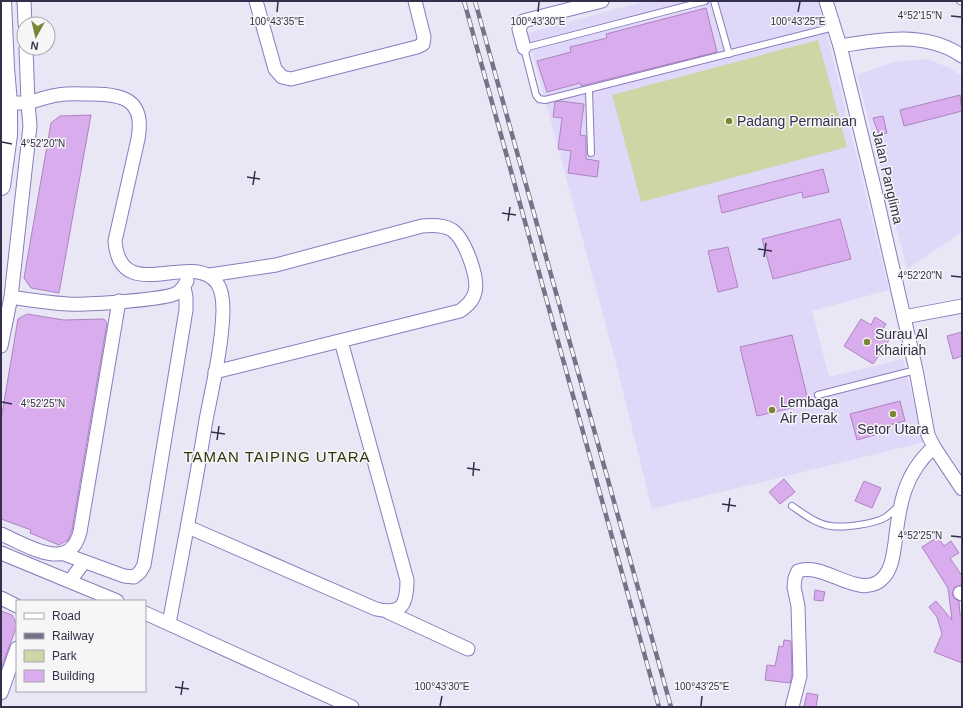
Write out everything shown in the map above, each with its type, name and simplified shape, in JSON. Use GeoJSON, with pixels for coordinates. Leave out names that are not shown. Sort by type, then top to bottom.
{"type":"FeatureCollection","features":[{"type":"Feature","properties":{"kind":"main road"},"geometry":{"type":"LineString","coordinates":[[1,186],[8,135],[5,98],[2,1]]}},
{"type":"Feature","properties":{"kind":"street"},"geometry":{"type":"LineString","coordinates":[[24,1],[25,16]]}},
{"type":"Feature","properties":{"kind":"street"},"geometry":{"type":"LineString","coordinates":[[256,1],[275,69],[282,77],[291,79],[417,47],[423,44],[424,37],[415,1]]}},
{"type":"Feature","properties":{"kind":"street"},"geometry":{"type":"LineString","coordinates":[[524,48],[519,29],[523,21],[602,1]]}},
{"type":"Feature","properties":{"kind":"street","name":"Jalan Panglima"},"geometry":{"type":"LineString","coordinates":[[826,1],[840,46],[904,317],[928,435],[934,448],[962,489]]}},
{"type":"Feature","properties":{"kind":"street"},"geometry":{"type":"LineString","coordinates":[[840,46],[873,40],[905,38],[933,42],[962,56]]}},
{"type":"Feature","properties":{"kind":"street"},"geometry":{"type":"LineString","coordinates":[[1,346],[11,297],[28,148],[26,56]]}},
{"type":"Feature","properties":{"kind":"street"},"geometry":{"type":"LineString","coordinates":[[5,98],[28,103],[58,95],[112,94],[124,97],[132,104],[138,114],[141,125],[115,241],[116,254],[122,263],[130,271],[141,275],[189,272],[210,275],[276,265],[422,226],[436,225],[452,230],[460,238],[476,277],[475,292],[470,304],[460,311],[215,372]]}},
{"type":"Feature","properties":{"kind":"street"},"geometry":{"type":"LineString","coordinates":[[1,534],[41,552],[50,554],[64,554],[124,576],[134,577],[140,572],[144,565],[186,310],[184,287],[189,272]]}},
{"type":"Feature","properties":{"kind":"street"},"geometry":{"type":"LineString","coordinates":[[169,623],[188,527],[215,372],[223,308],[218,284],[210,275]]}},
{"type":"Feature","properties":{"kind":"street"},"geometry":{"type":"LineString","coordinates":[[11,297],[70,304],[119,302],[168,297],[177,293],[184,287]]}},
{"type":"Feature","properties":{"kind":"street"},"geometry":{"type":"LineString","coordinates":[[64,554],[76,544],[80,532],[119,302]]}},
{"type":"Feature","properties":{"kind":"street"},"geometry":{"type":"LineString","coordinates":[[904,317],[962,306]]}},
{"type":"Feature","properties":{"kind":"street"},"geometry":{"type":"LineString","coordinates":[[341,341],[407,580],[405,602],[398,610],[388,612]]}},
{"type":"Feature","properties":{"kind":"street"},"geometry":{"type":"LineString","coordinates":[[792,707],[800,676],[798,606],[794,587],[795,578],[798,571],[806,568],[815,568],[864,586],[875,584],[884,578],[890,568],[899,506],[908,479],[915,467],[934,448]]}},
{"type":"Feature","properties":{"kind":"street"},"geometry":{"type":"LineString","coordinates":[[188,527],[376,609],[388,612],[468,649]]}},
{"type":"Feature","properties":{"kind":"street"},"geometry":{"type":"LineString","coordinates":[[1,553],[115,600]]}},
{"type":"Feature","properties":{"kind":"street"},"geometry":{"type":"LineString","coordinates":[[70,581],[84,562]]}},
{"type":"Feature","properties":{"kind":"street"},"geometry":{"type":"LineString","coordinates":[[1,598],[16,606]]}},
{"type":"Feature","properties":{"kind":"street"},"geometry":{"type":"LineString","coordinates":[[146,613],[352,707]]}},
{"type":"Feature","properties":{"kind":"street"},"geometry":{"type":"LineString","coordinates":[[1,693],[16,651]]}},
{"type":"Feature","properties":{"kind":"lane"},"geometry":{"type":"LineString","coordinates":[[705,1],[524,48],[536,95],[539,99],[545,100],[589,90],[834,27]]}},
{"type":"Feature","properties":{"kind":"lane"},"geometry":{"type":"LineString","coordinates":[[714,1],[729,54]]}},
{"type":"Feature","properties":{"kind":"lane"},"geometry":{"type":"LineString","coordinates":[[589,90],[591,153]]}},
{"type":"Feature","properties":{"kind":"lane"},"geometry":{"type":"LineString","coordinates":[[818,395],[916,370]]}},
{"type":"Feature","properties":{"kind":"lane"},"geometry":{"type":"LineString","coordinates":[[792,506],[811,519],[830,526],[844,527],[881,519],[899,506]]}},
{"type":"Feature","properties":{"kind":"shaded area"},"geometry":{"type":"Polygon","coordinates":[[[646,1],[819,1],[889,290],[812,311],[829,377],[903,359],[924,442],[652,509],[615,359],[527,33],[646,1]]]}},
{"type":"Feature","properties":{"kind":"shaded area"},"geometry":{"type":"Polygon","coordinates":[[[927,59],[950,68],[962,77],[962,232],[907,269],[857,75],[894,62],[927,59]]]}},
{"type":"Feature","properties":{"kind":"green space","name":"Padang Permainan"},"geometry":{"type":"Polygon","coordinates":[[[818,40],[847,147],[641,202],[612,95],[818,40]]]}},
{"type":"Feature","properties":{"kind":"building"},"geometry":{"type":"Polygon","coordinates":[[[706,8],[717,52],[581,86],[580,83],[547,92],[537,61],[571,52],[570,47],[607,38],[606,34],[706,8]]]}},
{"type":"Feature","properties":{"kind":"building"},"geometry":{"type":"Polygon","coordinates":[[[960,95],[962,111],[904,126],[900,110],[960,95]]]}},
{"type":"Feature","properties":{"kind":"building"},"geometry":{"type":"Polygon","coordinates":[[[560,101],[584,104],[580,135],[586,136],[586,159],[599,161],[597,177],[568,173],[571,151],[558,149],[562,118],[553,117],[555,102],[560,101]]]}},
{"type":"Feature","properties":{"kind":"building"},"geometry":{"type":"Polygon","coordinates":[[[91,115],[59,293],[31,288],[24,278],[51,123],[60,116],[91,115]]]}},
{"type":"Feature","properties":{"kind":"building"},"geometry":{"type":"Polygon","coordinates":[[[883,116],[887,133],[879,135],[873,118],[883,116]]]}},
{"type":"Feature","properties":{"kind":"building"},"geometry":{"type":"Polygon","coordinates":[[[823,169],[829,192],[803,198],[802,192],[722,213],[718,196],[823,169]]]}},
{"type":"Feature","properties":{"kind":"building"},"geometry":{"type":"Polygon","coordinates":[[[840,219],[851,259],[773,279],[762,239],[840,219]]]}},
{"type":"Feature","properties":{"kind":"building"},"geometry":{"type":"Polygon","coordinates":[[[728,247],[738,287],[718,292],[708,251],[728,247]]]}},
{"type":"Feature","properties":{"kind":"building"},"geometry":{"type":"Polygon","coordinates":[[[27,314],[64,320],[104,319],[107,323],[72,530],[68,540],[59,545],[30,533],[31,530],[1,519],[1,420],[18,319],[27,314]]]}},
{"type":"Feature","properties":{"kind":"building","name":"Surau Al Khairiah"},"geometry":{"type":"Polygon","coordinates":[[[875,317],[886,324],[881,332],[891,337],[873,364],[844,346],[861,319],[871,325],[875,317]]]}},
{"type":"Feature","properties":{"kind":"building"},"geometry":{"type":"Polygon","coordinates":[[[962,332],[962,356],[953,359],[947,336],[962,332]]]}},
{"type":"Feature","properties":{"kind":"building"},"geometry":{"type":"Polygon","coordinates":[[[792,335],[809,404],[757,416],[740,347],[792,335]]]}},
{"type":"Feature","properties":{"kind":"building"},"geometry":{"type":"Polygon","coordinates":[[[900,401],[905,421],[876,428],[878,434],[857,440],[850,414],[900,401]]]}},
{"type":"Feature","properties":{"kind":"building"},"geometry":{"type":"Polygon","coordinates":[[[784,479],[795,492],[780,504],[769,492],[784,479]]]}},
{"type":"Feature","properties":{"kind":"building"},"geometry":{"type":"Polygon","coordinates":[[[864,481],[881,488],[872,508],[855,501],[864,481]]]}},
{"type":"Feature","properties":{"kind":"building"},"geometry":{"type":"Polygon","coordinates":[[[938,537],[944,546],[951,541],[959,553],[950,558],[962,576],[962,585],[955,587],[952,593],[954,598],[959,601],[960,615],[962,614],[962,663],[934,652],[942,634],[937,617],[929,607],[936,601],[952,620],[948,588],[922,547],[938,537]]]}},
{"type":"Feature","properties":{"kind":"building"},"geometry":{"type":"Polygon","coordinates":[[[815,590],[825,592],[823,601],[814,600],[815,590]]]}},
{"type":"Feature","properties":{"kind":"building"},"geometry":{"type":"Polygon","coordinates":[[[1,611],[12,615],[16,623],[16,628],[1,669],[1,611]]]}},
{"type":"Feature","properties":{"kind":"building"},"geometry":{"type":"Polygon","coordinates":[[[784,640],[791,641],[792,675],[790,683],[765,680],[767,665],[775,666],[779,646],[783,647],[784,640]]]}},
{"type":"Feature","properties":{"kind":"building"},"geometry":{"type":"Polygon","coordinates":[[[807,693],[818,695],[816,707],[804,707],[807,693]]]}},
{"type":"Feature","properties":{"kind":"railway"},"geometry":{"type":"LineString","coordinates":[[464,1],[659,707]]}},
{"type":"Feature","properties":{"kind":"railway"},"geometry":{"type":"LineString","coordinates":[[475,1],[671,707]]}},
{"type":"Feature","properties":{"kind":"place","name":"Padang Permainan"},"geometry":{"type":"Point","coordinates":[729,121]}},
{"type":"Feature","properties":{"kind":"place","name":"Surau Al Khairiah"},"geometry":{"type":"Point","coordinates":[867,342]}},
{"type":"Feature","properties":{"kind":"place","name":"Lembaga Air Perak"},"geometry":{"type":"Point","coordinates":[772,410]}},
{"type":"Feature","properties":{"kind":"place","name":"Setor Utara"},"geometry":{"type":"Point","coordinates":[893,414]}},
{"type":"Feature","properties":{"kind":"district","name":"TAMAN TAIPING UTARA"},"geometry":{"type":"Point","coordinates":[277,456]}}]}
